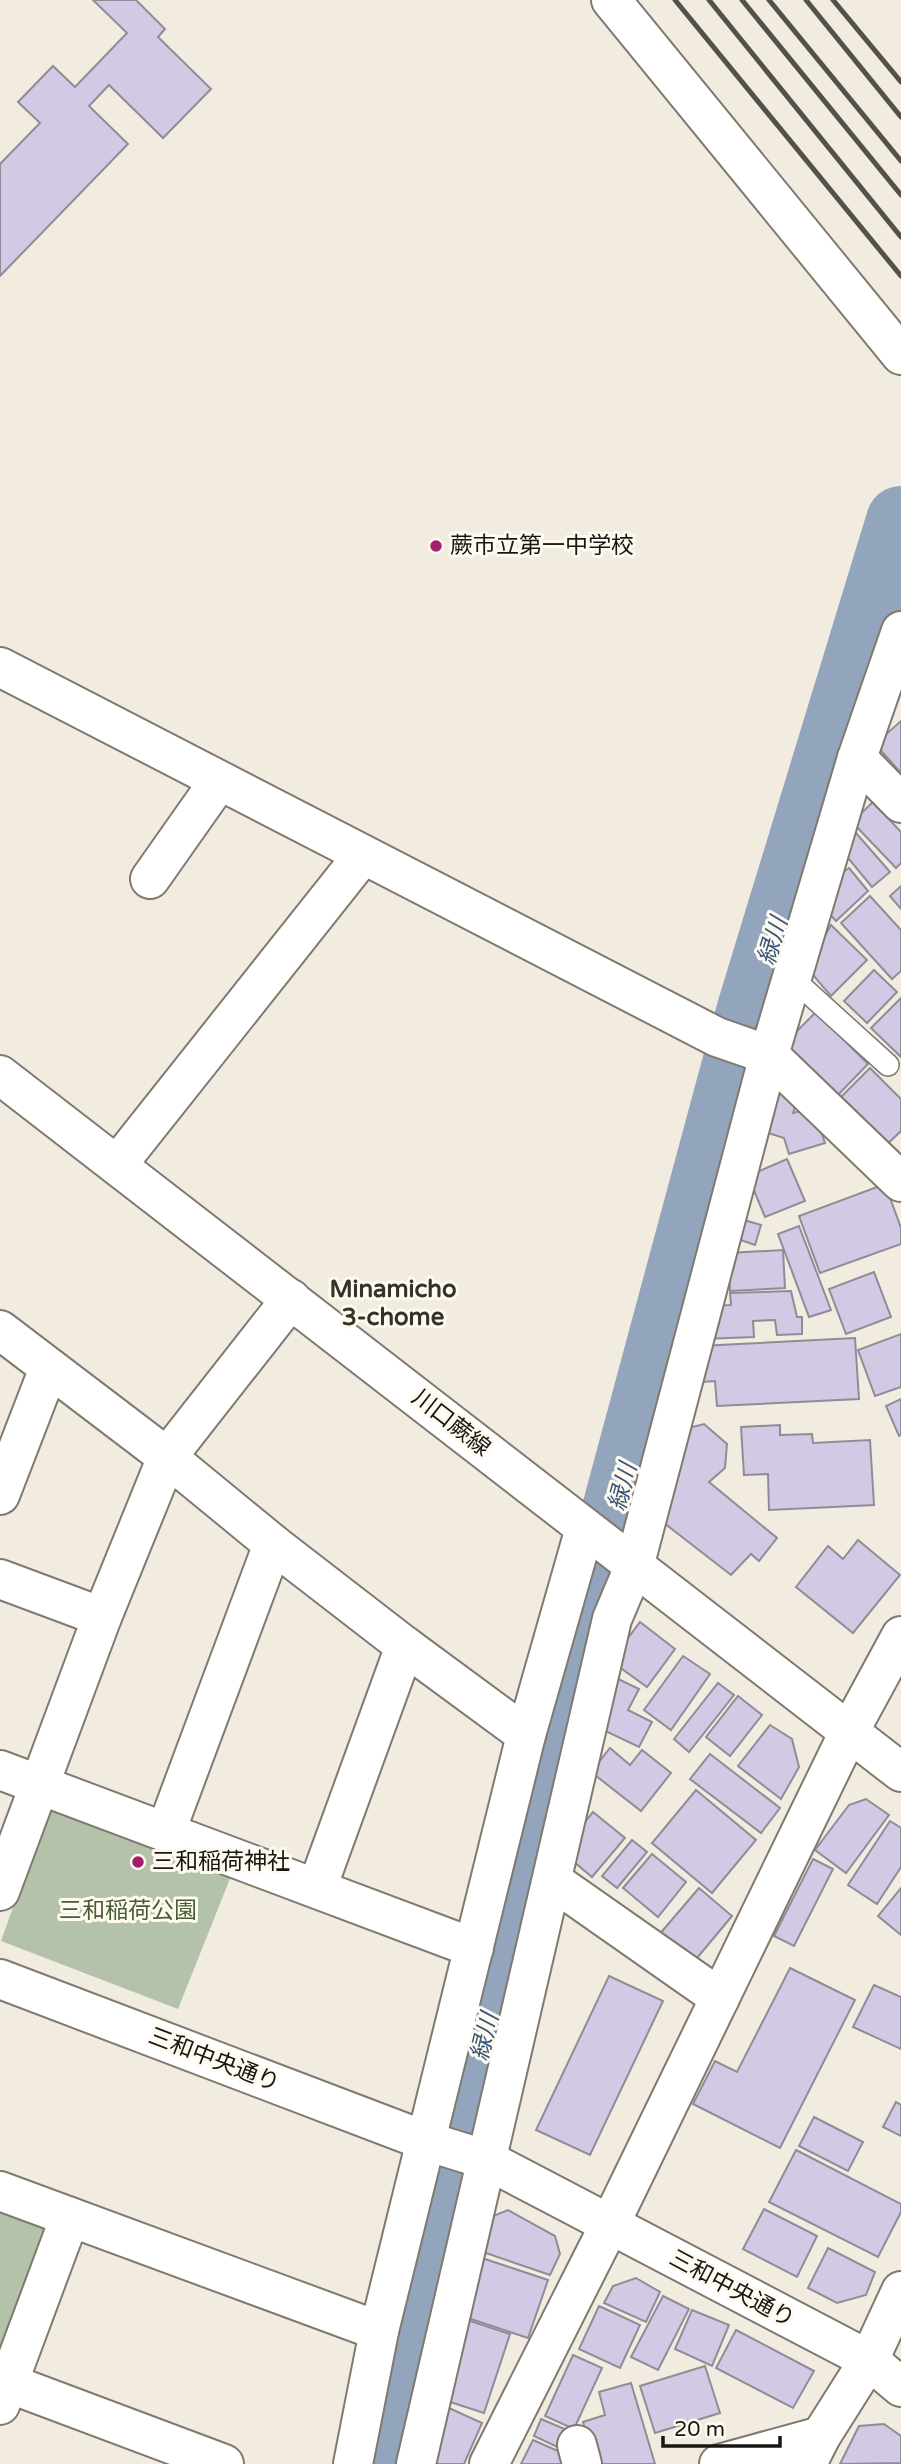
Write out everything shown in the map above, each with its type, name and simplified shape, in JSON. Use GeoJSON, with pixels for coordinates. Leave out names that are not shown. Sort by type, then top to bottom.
{"type":"FeatureCollection","features":[{"type":"Feature","properties":{"kind":"street"},"geometry":{"type":"LineString","coordinates":[[611,0],[901,355]]}},
{"type":"Feature","properties":{"kind":"street"},"geometry":{"type":"LineString","coordinates":[[416,2464],[612,1619],[630,1564],[769,1055],[857,758],[901,631]]}},
{"type":"Feature","properties":{"kind":"street"},"geometry":{"type":"LineString","coordinates":[[0,667],[717,1037],[769,1055],[901,1182]]}},
{"type":"Feature","properties":{"kind":"street"},"geometry":{"type":"LineString","coordinates":[[857,758],[901,803]]}},
{"type":"Feature","properties":{"kind":"street"},"geometry":{"type":"LineString","coordinates":[[149,878],[219,781]]}},
{"type":"Feature","properties":{"kind":"street"},"geometry":{"type":"LineString","coordinates":[[117,1165],[363,855]]}},
{"type":"Feature","properties":{"kind":"street","name":"川口蕨線"},"geometry":{"type":"LineString","coordinates":[[0,1075],[901,1772]]}},
{"type":"Feature","properties":{"kind":"street"},"geometry":{"type":"LineString","coordinates":[[0,1891],[102,1616],[167,1457],[291,1299]]}},
{"type":"Feature","properties":{"kind":"street"},"geometry":{"type":"LineString","coordinates":[[0,1330],[167,1457],[273,1544],[405,1646],[526,1735]]}},
{"type":"Feature","properties":{"kind":"street"},"geometry":{"type":"LineString","coordinates":[[0,1495],[49,1367]]}},
{"type":"Feature","properties":{"kind":"street"},"geometry":{"type":"LineString","coordinates":[[353,2464],[379,2331],[526,1735],[590,1531]]}},
{"type":"Feature","properties":{"kind":"street"},"geometry":{"type":"LineString","coordinates":[[166,1831],[273,1544]]}},
{"type":"Feature","properties":{"kind":"street"},"geometry":{"type":"LineString","coordinates":[[0,1579],[102,1616]]}},
{"type":"Feature","properties":{"kind":"street"},"geometry":{"type":"LineString","coordinates":[[489,2464],[610,2224],[849,1732],[901,1636]]}},
{"type":"Feature","properties":{"kind":"street"},"geometry":{"type":"LineString","coordinates":[[317,1888],[405,1646]]}},
{"type":"Feature","properties":{"kind":"street"},"geometry":{"type":"LineString","coordinates":[[0,1770],[474,1948]]}},
{"type":"Feature","properties":{"kind":"street"},"geometry":{"type":"LineString","coordinates":[[553,1881],[720,1998]]}},
{"type":"Feature","properties":{"kind":"street","name":"三和中央通り"},"geometry":{"type":"LineString","coordinates":[[0,1979],[428,2141],[485,2160],[869,2360],[901,2387]]}},
{"type":"Feature","properties":{"kind":"street"},"geometry":{"type":"LineString","coordinates":[[0,2191],[379,2331]]}},
{"type":"Feature","properties":{"kind":"street"},"geometry":{"type":"LineString","coordinates":[[70,2217],[4,2394],[225,2464]]}},
{"type":"Feature","properties":{"kind":"street"},"geometry":{"type":"LineString","coordinates":[[719,2464],[814,2450],[869,2360],[901,2291]]}},
{"type":"Feature","properties":{"kind":"lane"},"geometry":{"type":"LineString","coordinates":[[792,978],[888,1065]]}},
{"type":"Feature","properties":{"kind":"green space","name":"三和稲荷公園"},"geometry":{"type":"Polygon","coordinates":[[[56,1806],[233,1871],[178,2009],[1,1941],[47,1812],[56,1806]]]}},
{"type":"Feature","properties":{"kind":"green space"},"geometry":{"type":"Polygon","coordinates":[[[0,2210],[53,2230],[0,2369],[0,2210]]]}},
{"type":"Feature","properties":{"kind":"building"},"geometry":{"type":"Polygon","coordinates":[[[93,0],[136,0],[165,29],[158,37],[211,89],[163,138],[109,85],[89,106],[128,144],[0,276],[0,164],[40,123],[18,102],[53,66],[75,87],[127,33],[93,0]]]}},
{"type":"Feature","properties":{"kind":"building"},"geometry":{"type":"Polygon","coordinates":[[[901,721],[901,773],[875,744],[901,721]]]}},
{"type":"Feature","properties":{"kind":"building"},"geometry":{"type":"Polygon","coordinates":[[[873,802],[901,832],[901,863],[896,868],[852,822],[873,802]]]}},
{"type":"Feature","properties":{"kind":"building"},"geometry":{"type":"Polygon","coordinates":[[[856,833],[890,872],[872,887],[839,847],[856,833]]]}},
{"type":"Feature","properties":{"kind":"building"},"geometry":{"type":"Polygon","coordinates":[[[849,868],[868,891],[836,921],[823,907],[830,881],[849,868]]]}},
{"type":"Feature","properties":{"kind":"building"},"geometry":{"type":"Polygon","coordinates":[[[901,886],[901,909],[890,896],[901,886]]]}},
{"type":"Feature","properties":{"kind":"building"},"geometry":{"type":"Polygon","coordinates":[[[870,896],[901,930],[901,971],[892,979],[841,923],[870,896]]]}},
{"type":"Feature","properties":{"kind":"building"},"geometry":{"type":"Polygon","coordinates":[[[831,925],[867,960],[831,996],[807,968],[831,925]]]}},
{"type":"Feature","properties":{"kind":"building"},"geometry":{"type":"Polygon","coordinates":[[[874,970],[897,992],[867,1023],[844,1001],[874,970]]]}},
{"type":"Feature","properties":{"kind":"building"},"geometry":{"type":"Polygon","coordinates":[[[901,998],[901,1057],[871,1028],[901,998]]]}},
{"type":"Feature","properties":{"kind":"building"},"geometry":{"type":"Polygon","coordinates":[[[816,1012],[868,1064],[833,1100],[780,1048],[816,1012]]]}},
{"type":"Feature","properties":{"kind":"building"},"geometry":{"type":"Polygon","coordinates":[[[870,1068],[901,1099],[901,1131],[882,1149],[835,1103],[870,1068]]]}},
{"type":"Feature","properties":{"kind":"building"},"geometry":{"type":"Polygon","coordinates":[[[774,1091],[798,1098],[793,1113],[813,1107],[825,1143],[789,1154],[784,1138],[762,1131],[774,1091]]]}},
{"type":"Feature","properties":{"kind":"building"},"geometry":{"type":"Polygon","coordinates":[[[787,1159],[805,1201],[765,1217],[748,1176],[787,1159]]]}},
{"type":"Feature","properties":{"kind":"building"},"geometry":{"type":"Polygon","coordinates":[[[885,1184],[901,1228],[901,1244],[820,1273],[799,1216],[885,1184]]]}},
{"type":"Feature","properties":{"kind":"building"},"geometry":{"type":"Polygon","coordinates":[[[737,1218],[761,1225],[755,1245],[732,1237],[737,1218]]]}},
{"type":"Feature","properties":{"kind":"building"},"geometry":{"type":"Polygon","coordinates":[[[799,1226],[831,1310],[809,1317],[778,1234],[799,1226]]]}},
{"type":"Feature","properties":{"kind":"building"},"geometry":{"type":"Polygon","coordinates":[[[783,1250],[785,1288],[730,1291],[728,1253],[783,1250]]]}},
{"type":"Feature","properties":{"kind":"building"},"geometry":{"type":"Polygon","coordinates":[[[874,1272],[891,1317],[846,1334],[829,1289],[874,1272]]]}},
{"type":"Feature","properties":{"kind":"building"},"geometry":{"type":"Polygon","coordinates":[[[791,1291],[797,1317],[802,1317],[802,1334],[777,1335],[775,1320],[753,1321],[754,1337],[703,1339],[711,1306],[731,1305],[730,1293],[791,1291]]]}},
{"type":"Feature","properties":{"kind":"building"},"geometry":{"type":"Polygon","coordinates":[[[901,1334],[901,1387],[875,1396],[858,1350],[901,1334]]]}},
{"type":"Feature","properties":{"kind":"building"},"geometry":{"type":"Polygon","coordinates":[[[855,1338],[859,1399],[717,1406],[715,1381],[702,1382],[700,1346],[855,1338]]]}},
{"type":"Feature","properties":{"kind":"building"},"geometry":{"type":"Polygon","coordinates":[[[901,1399],[901,1435],[899,1436],[886,1406],[901,1399]]]}},
{"type":"Feature","properties":{"kind":"building"},"geometry":{"type":"Polygon","coordinates":[[[704,1424],[727,1444],[725,1468],[709,1482],[777,1538],[759,1561],[751,1554],[731,1575],[655,1516],[676,1431],[704,1424]]]}},
{"type":"Feature","properties":{"kind":"building"},"geometry":{"type":"Polygon","coordinates":[[[780,1425],[780,1435],[812,1434],[813,1443],[870,1440],[874,1505],[769,1510],[768,1474],[744,1475],[741,1427],[780,1425]]]}},
{"type":"Feature","properties":{"kind":"building"},"geometry":{"type":"Polygon","coordinates":[[[858,1540],[900,1575],[853,1633],[796,1587],[828,1546],[843,1559],[858,1540]]]}},
{"type":"Feature","properties":{"kind":"building"},"geometry":{"type":"Polygon","coordinates":[[[640,1622],[675,1649],[647,1687],[611,1661],[640,1622]]]}},
{"type":"Feature","properties":{"kind":"building"},"geometry":{"type":"Polygon","coordinates":[[[683,1656],[710,1674],[671,1730],[644,1710],[683,1656]]]}},
{"type":"Feature","properties":{"kind":"building"},"geometry":{"type":"Polygon","coordinates":[[[616,1678],[639,1689],[628,1710],[652,1722],[639,1747],[599,1728],[616,1678]]]}},
{"type":"Feature","properties":{"kind":"building"},"geometry":{"type":"Polygon","coordinates":[[[718,1683],[734,1695],[689,1752],[674,1739],[718,1683]]]}},
{"type":"Feature","properties":{"kind":"building"},"geometry":{"type":"Polygon","coordinates":[[[738,1696],[762,1715],[730,1756],[706,1737],[738,1696]]]}},
{"type":"Feature","properties":{"kind":"building"},"geometry":{"type":"Polygon","coordinates":[[[770,1725],[792,1739],[799,1767],[781,1799],[738,1766],[770,1725]]]}},
{"type":"Feature","properties":{"kind":"building"},"geometry":{"type":"Polygon","coordinates":[[[610,1748],[630,1765],[642,1750],[671,1773],[641,1811],[591,1772],[610,1748]]]}},
{"type":"Feature","properties":{"kind":"building"},"geometry":{"type":"Polygon","coordinates":[[[710,1754],[780,1808],[761,1833],[690,1779],[710,1754]]]}},
{"type":"Feature","properties":{"kind":"building"},"geometry":{"type":"Polygon","coordinates":[[[696,1790],[756,1840],[712,1893],[652,1843],[696,1790]]]}},
{"type":"Feature","properties":{"kind":"building"},"geometry":{"type":"Polygon","coordinates":[[[866,1799],[889,1815],[846,1873],[815,1850],[849,1805],[866,1799]]]}},
{"type":"Feature","properties":{"kind":"building"},"geometry":{"type":"Polygon","coordinates":[[[593,1812],[625,1838],[592,1877],[561,1851],[593,1812]]]}},
{"type":"Feature","properties":{"kind":"building"},"geometry":{"type":"Polygon","coordinates":[[[890,1821],[901,1828],[901,1867],[877,1904],[848,1885],[890,1821]]]}},
{"type":"Feature","properties":{"kind":"building"},"geometry":{"type":"Polygon","coordinates":[[[632,1840],[647,1852],[617,1888],[602,1876],[632,1840]]]}},
{"type":"Feature","properties":{"kind":"building"},"geometry":{"type":"Polygon","coordinates":[[[652,1854],[686,1882],[658,1917],[623,1888],[652,1854]]]}},
{"type":"Feature","properties":{"kind":"building"},"geometry":{"type":"Polygon","coordinates":[[[813,1859],[833,1869],[794,1946],[774,1936],[813,1859]]]}},
{"type":"Feature","properties":{"kind":"building"},"geometry":{"type":"Polygon","coordinates":[[[699,1888],[732,1916],[692,1964],[658,1936],[699,1888]]]}},
{"type":"Feature","properties":{"kind":"building"},"geometry":{"type":"Polygon","coordinates":[[[901,1888],[901,1935],[878,1916],[901,1888]]]}},
{"type":"Feature","properties":{"kind":"building"},"geometry":{"type":"Polygon","coordinates":[[[790,1968],[855,2000],[780,2148],[693,2104],[715,2061],[737,2072],[790,1968]]]}},
{"type":"Feature","properties":{"kind":"building"},"geometry":{"type":"Polygon","coordinates":[[[609,1976],[663,2001],[590,2155],[536,2130],[609,1976]]]}},
{"type":"Feature","properties":{"kind":"building"},"geometry":{"type":"Polygon","coordinates":[[[874,1985],[901,1997],[901,2049],[853,2027],[874,1985]]]}},
{"type":"Feature","properties":{"kind":"building"},"geometry":{"type":"Polygon","coordinates":[[[896,2102],[901,2105],[901,2136],[883,2127],[896,2102]]]}},
{"type":"Feature","properties":{"kind":"building"},"geometry":{"type":"Polygon","coordinates":[[[814,2117],[863,2142],[848,2171],[799,2146],[814,2117]]]}},
{"type":"Feature","properties":{"kind":"building"},"geometry":{"type":"Polygon","coordinates":[[[796,2150],[901,2204],[901,2212],[878,2257],[769,2202],[796,2150]]]}},
{"type":"Feature","properties":{"kind":"building"},"geometry":{"type":"Polygon","coordinates":[[[764,2209],[817,2236],[797,2277],[743,2249],[764,2209]]]}},
{"type":"Feature","properties":{"kind":"building"},"geometry":{"type":"Polygon","coordinates":[[[508,2210],[555,2236],[560,2254],[550,2275],[480,2251],[488,2218],[508,2210]]]}},
{"type":"Feature","properties":{"kind":"building"},"geometry":{"type":"Polygon","coordinates":[[[828,2248],[875,2272],[866,2295],[837,2303],[808,2288],[828,2248]]]}},
{"type":"Feature","properties":{"kind":"building"},"geometry":{"type":"Polygon","coordinates":[[[482,2258],[548,2280],[528,2338],[462,2316],[482,2258]]]}},
{"type":"Feature","properties":{"kind":"building"},"geometry":{"type":"Polygon","coordinates":[[[636,2278],[660,2292],[646,2322],[604,2303],[613,2286],[636,2278]]]}},
{"type":"Feature","properties":{"kind":"building"},"geometry":{"type":"Polygon","coordinates":[[[663,2296],[689,2309],[658,2370],[631,2357],[663,2296]]]}},
{"type":"Feature","properties":{"kind":"building"},"geometry":{"type":"Polygon","coordinates":[[[599,2306],[640,2325],[620,2368],[579,2349],[599,2306]]]}},
{"type":"Feature","properties":{"kind":"building"},"geometry":{"type":"Polygon","coordinates":[[[692,2310],[729,2325],[712,2366],[675,2349],[692,2310]]]}},
{"type":"Feature","properties":{"kind":"building"},"geometry":{"type":"Polygon","coordinates":[[[461,2318],[510,2334],[484,2413],[435,2397],[461,2318]]]}},
{"type":"Feature","properties":{"kind":"building"},"geometry":{"type":"Polygon","coordinates":[[[736,2330],[814,2371],[793,2408],[716,2368],[736,2330]]]}},
{"type":"Feature","properties":{"kind":"building"},"geometry":{"type":"Polygon","coordinates":[[[573,2355],[602,2368],[574,2429],[545,2416],[573,2355]]]}},
{"type":"Feature","properties":{"kind":"building"},"geometry":{"type":"Polygon","coordinates":[[[705,2366],[720,2413],[655,2433],[640,2386],[705,2366]]]}},
{"type":"Feature","properties":{"kind":"building"},"geometry":{"type":"Polygon","coordinates":[[[631,2383],[655,2464],[596,2464],[583,2422],[605,2415],[599,2392],[631,2383]]]}},
{"type":"Feature","properties":{"kind":"building"},"geometry":{"type":"Polygon","coordinates":[[[449,2408],[482,2423],[464,2464],[424,2464],[449,2408]]]}},
{"type":"Feature","properties":{"kind":"building"},"geometry":{"type":"Polygon","coordinates":[[[541,2419],[574,2433],[566,2451],[534,2436],[541,2419]]]}},
{"type":"Feature","properties":{"kind":"building"},"geometry":{"type":"Polygon","coordinates":[[[884,2424],[901,2436],[901,2463],[840,2464],[859,2426],[884,2424]]]}},
{"type":"Feature","properties":{"kind":"building"},"geometry":{"type":"Polygon","coordinates":[[[533,2440],[567,2455],[570,2464],[521,2464],[533,2440]]]}},
{"type":"Feature","properties":{"kind":"waterway","name":"緑川"},"geometry":{"type":"LineString","coordinates":[[386,2464],[438,2202],[469,2101],[588,1617],[752,1009],[901,521]]}},
{"type":"Feature","properties":{"kind":"railway"},"geometry":{"type":"LineString","coordinates":[[675,0],[901,276]]}},
{"type":"Feature","properties":{"kind":"railway"},"geometry":{"type":"LineString","coordinates":[[709,0],[901,237]]}},
{"type":"Feature","properties":{"kind":"railway"},"geometry":{"type":"LineString","coordinates":[[742,0],[901,195]]}},
{"type":"Feature","properties":{"kind":"railway"},"geometry":{"type":"LineString","coordinates":[[769,0],[901,161]]}},
{"type":"Feature","properties":{"kind":"railway"},"geometry":{"type":"LineString","coordinates":[[806,0],[901,117]]}},
{"type":"Feature","properties":{"kind":"railway"},"geometry":{"type":"LineString","coordinates":[[833,0],[901,82]]}},
{"type":"Feature","properties":{"kind":"place","name":"蕨市立第一中学校"},"geometry":{"type":"Point","coordinates":[436,546]}},
{"type":"Feature","properties":{"kind":"place","name":"三和稲荷神社"},"geometry":{"type":"Point","coordinates":[138,1862]}},
{"type":"Feature","properties":{"kind":"district","name":"Minamicho 3-chome"},"geometry":{"type":"Point","coordinates":[393,1303]}}]}
